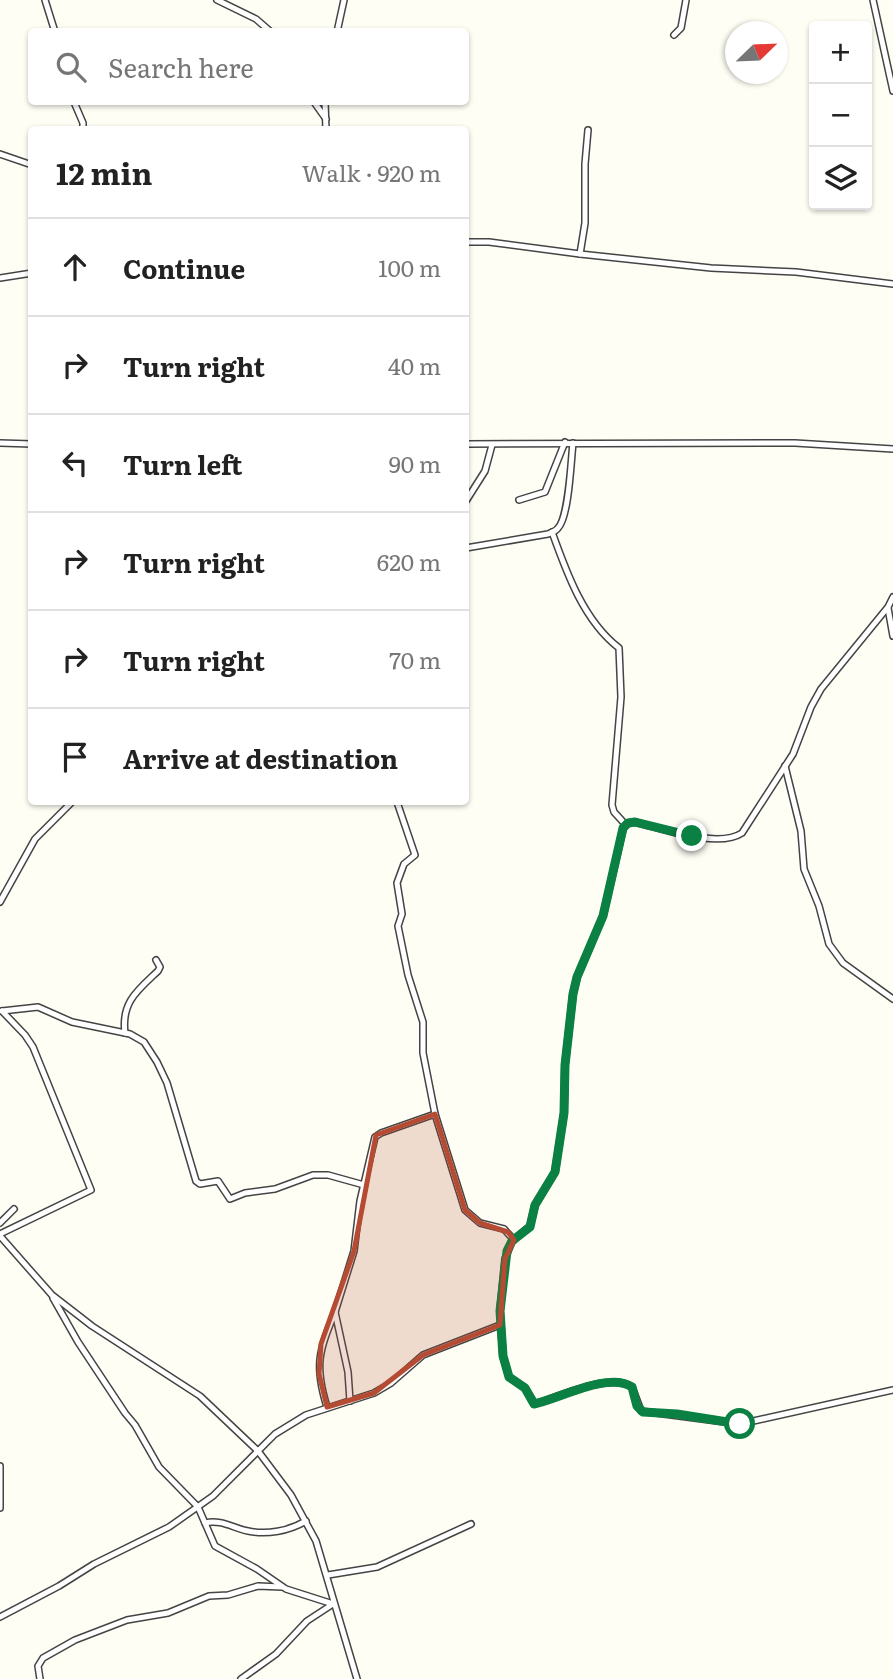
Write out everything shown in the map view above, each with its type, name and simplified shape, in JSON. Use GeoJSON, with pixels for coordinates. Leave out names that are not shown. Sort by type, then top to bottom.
{"type":"FeatureCollection","features":[{"type":"Feature","properties":{"kind":"street"},"geometry":{"type":"LineString","coordinates":[[45,0],[54,28]]}},
{"type":"Feature","properties":{"kind":"street"},"geometry":{"type":"LineString","coordinates":[[217,0],[256,19],[266,28]]}},
{"type":"Feature","properties":{"kind":"street"},"geometry":{"type":"LineString","coordinates":[[338,28],[344,0]]}},
{"type":"Feature","properties":{"kind":"street"},"geometry":{"type":"LineString","coordinates":[[674,35],[681,28],[686,0]]}},
{"type":"Feature","properties":{"kind":"street"},"geometry":{"type":"LineString","coordinates":[[873,0],[893,91]]}},
{"type":"Feature","properties":{"kind":"street"},"geometry":{"type":"LineString","coordinates":[[75,105],[83,126]]}},
{"type":"Feature","properties":{"kind":"street"},"geometry":{"type":"LineString","coordinates":[[316,105],[326,119]]}},
{"type":"Feature","properties":{"kind":"street"},"geometry":{"type":"LineString","coordinates":[[325,105],[326,126]]}},
{"type":"Feature","properties":{"kind":"street"},"geometry":{"type":"LineString","coordinates":[[580,254],[585,223],[588,130]]}},
{"type":"Feature","properties":{"kind":"street"},"geometry":{"type":"LineString","coordinates":[[0,154],[28,164]]}},
{"type":"Feature","properties":{"kind":"street"},"geometry":{"type":"LineString","coordinates":[[469,242],[489,242],[711,268],[796,272],[893,284]]}},
{"type":"Feature","properties":{"kind":"street"},"geometry":{"type":"LineString","coordinates":[[0,278],[28,274]]}},
{"type":"Feature","properties":{"kind":"street"},"geometry":{"type":"LineString","coordinates":[[519,500],[545,492],[565,442]]}},
{"type":"Feature","properties":{"kind":"street"},"geometry":{"type":"LineString","coordinates":[[0,443],[28,443]]}},
{"type":"Feature","properties":{"kind":"street"},"geometry":{"type":"LineString","coordinates":[[469,547],[552,532],[561,525],[573,443]]}},
{"type":"Feature","properties":{"kind":"street"},"geometry":{"type":"LineString","coordinates":[[469,444],[795,443],[893,449]]}},
{"type":"Feature","properties":{"kind":"street"},"geometry":{"type":"LineString","coordinates":[[469,496],[485,471],[492,445]]}},
{"type":"Feature","properties":{"kind":"street"},"geometry":{"type":"LineString","coordinates":[[552,532],[581,601],[610,643],[619,648],[621,697],[612,803],[614,812],[625,824]]}},
{"type":"Feature","properties":{"kind":"street"},"geometry":{"type":"LineString","coordinates":[[625,824],[635,822],[708,838],[737,836],[745,830],[801,737],[811,707],[821,689],[888,607],[893,597]]}},
{"type":"Feature","properties":{"kind":"street"},"geometry":{"type":"LineString","coordinates":[[888,607],[893,636]]}},
{"type":"Feature","properties":{"kind":"street"},"geometry":{"type":"LineString","coordinates":[[785,765],[801,831],[804,872],[819,906],[830,944],[843,963],[893,999]]}},
{"type":"Feature","properties":{"kind":"street"},"geometry":{"type":"LineString","coordinates":[[0,902],[35,839],[69,805]]}},
{"type":"Feature","properties":{"kind":"street"},"geometry":{"type":"LineString","coordinates":[[398,805],[415,855],[404,864],[397,883],[402,914],[398,926],[409,978],[423,1022],[424,1053],[435,1114],[465,1210],[480,1223],[504,1229],[514,1240]]}},
{"type":"Feature","properties":{"kind":"street"},"geometry":{"type":"LineString","coordinates":[[625,824],[603,916],[577,977],[573,994],[565,1065],[564,1113],[555,1172],[535,1205],[530,1227],[514,1240],[505,1259],[500,1325],[503,1356],[509,1377],[523,1386],[535,1404],[596,1385],[620,1382],[632,1387],[637,1406],[643,1412],[677,1414],[740,1424],[893,1390]]}},
{"type":"Feature","properties":{"kind":"street"},"geometry":{"type":"LineString","coordinates":[[125,1033],[125,1010],[138,990],[158,971],[160,967],[156,960]]}},
{"type":"Feature","properties":{"kind":"street"},"geometry":{"type":"LineString","coordinates":[[1,1010],[38,1007],[84,1026],[125,1033],[144,1042],[167,1083],[197,1183],[218,1181],[231,1199],[275,1189],[313,1175],[328,1175],[364,1185]]}},
{"type":"Feature","properties":{"kind":"street"},"geometry":{"type":"LineString","coordinates":[[1,1010],[33,1046],[91,1190],[0,1235],[52,1295],[92,1326],[200,1396],[258,1451],[291,1495],[321,1551],[333,1604],[358,1679]]}},
{"type":"Feature","properties":{"kind":"street"},"geometry":{"type":"LineString","coordinates":[[327,1407],[318,1374],[321,1345],[335,1312],[354,1251],[364,1185],[376,1135],[435,1114]]}},
{"type":"Feature","properties":{"kind":"street"},"geometry":{"type":"LineString","coordinates":[[0,1223],[14,1209]]}},
{"type":"Feature","properties":{"kind":"street"},"geometry":{"type":"LineString","coordinates":[[52,1295],[71,1332],[135,1425],[159,1467],[198,1507],[211,1539],[218,1548],[257,1569],[282,1587]]}},
{"type":"Feature","properties":{"kind":"street"},"geometry":{"type":"LineString","coordinates":[[335,1312],[348,1372],[350,1401]]}},
{"type":"Feature","properties":{"kind":"street"},"geometry":{"type":"LineString","coordinates":[[0,1617],[94,1564],[169,1527],[230,1480],[283,1429],[327,1407],[384,1388],[423,1355],[500,1325]]}},
{"type":"Feature","properties":{"kind":"street"},"geometry":{"type":"LineString","coordinates":[[0,1466],[0,1508]]}},
{"type":"Feature","properties":{"kind":"street"},"geometry":{"type":"LineString","coordinates":[[205,1523],[216,1522],[247,1531],[267,1532],[289,1529],[306,1521]]}},
{"type":"Feature","properties":{"kind":"street"},"geometry":{"type":"LineString","coordinates":[[328,1575],[377,1567],[471,1524]]}},
{"type":"Feature","properties":{"kind":"street"},"geometry":{"type":"LineString","coordinates":[[40,1679],[38,1666],[43,1658],[60,1646],[127,1620],[168,1613],[209,1596],[258,1586],[282,1587],[333,1604]]}},
{"type":"Feature","properties":{"kind":"street"},"geometry":{"type":"LineString","coordinates":[[241,1679],[276,1654],[313,1616],[333,1604]]}},
{"type":"Feature","properties":{"kind":"highlighted area"},"geometry":{"type":"Polygon","coordinates":[[[435,1114],[465,1210],[480,1223],[508,1232],[514,1240],[505,1259],[500,1325],[423,1355],[374,1393],[327,1407],[319,1374],[321,1344],[354,1251],[376,1135],[435,1114]]]}},
{"type":"Feature","properties":{"kind":"route"},"geometry":{"type":"LineString","coordinates":[[692,836],[635,822],[624,825],[603,916],[577,977],[573,994],[565,1065],[564,1113],[555,1172],[535,1205],[530,1227],[512,1241],[507,1251],[500,1325],[503,1356],[509,1377],[525,1388],[534,1404],[596,1385],[620,1382],[632,1387],[637,1406],[643,1412],[677,1414],[740,1424]]}}]}
